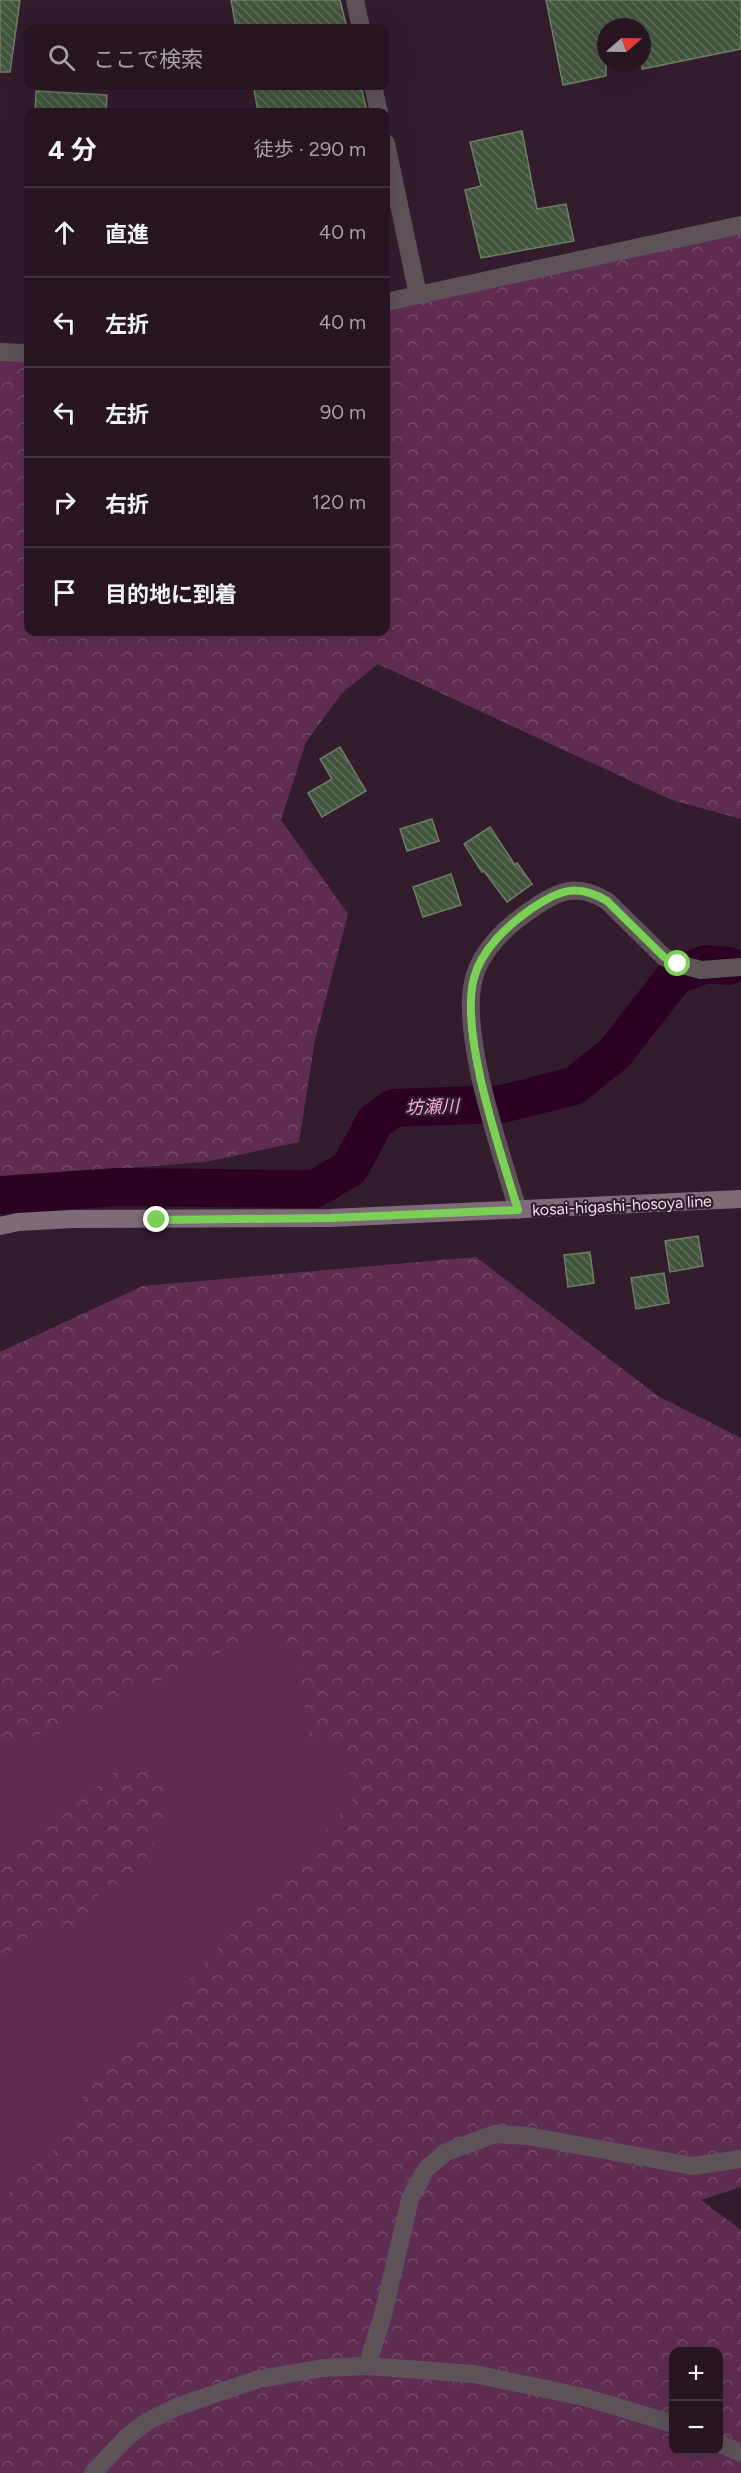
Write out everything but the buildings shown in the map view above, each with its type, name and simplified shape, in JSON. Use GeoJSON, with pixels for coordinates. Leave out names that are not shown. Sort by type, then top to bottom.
{"type":"FeatureCollection","features":[{"type":"Feature","properties":{"kind":"main road","name":"kosai-higashi-hosoya line"},"geometry":{"type":"LineString","coordinates":[[0,1226],[18,1222],[73,1219],[330,1218],[741,1199]]}},
{"type":"Feature","properties":{"kind":"street"},"geometry":{"type":"LineString","coordinates":[[355,0],[360,24]]}},
{"type":"Feature","properties":{"kind":"street"},"geometry":{"type":"LineString","coordinates":[[374,90],[378,108]]}},
{"type":"Feature","properties":{"kind":"street"},"geometry":{"type":"LineString","coordinates":[[390,163],[417,295]]}},
{"type":"Feature","properties":{"kind":"street"},"geometry":{"type":"LineString","coordinates":[[390,301],[741,225]]}},
{"type":"Feature","properties":{"kind":"street"},"geometry":{"type":"LineString","coordinates":[[0,352],[24,353]]}},
{"type":"Feature","properties":{"kind":"street"},"geometry":{"type":"LineString","coordinates":[[518,1210],[483,1090],[473,1033],[471,993],[474,975],[488,950],[517,919],[527,912],[565,892],[579,889],[596,894],[607,901],[664,957],[701,970],[741,967]]}},
{"type":"Feature","properties":{"kind":"street"},"geometry":{"type":"LineString","coordinates":[[367,2366],[383,2315],[410,2199],[426,2169],[446,2152],[495,2134],[528,2136],[692,2166],[741,2159]]}},
{"type":"Feature","properties":{"kind":"street"},"geometry":{"type":"LineString","coordinates":[[93,2473],[128,2437],[148,2421],[179,2406],[260,2379],[323,2368],[367,2366],[474,2374],[584,2397],[669,2422]]}},
{"type":"Feature","properties":{"kind":"street"},"geometry":{"type":"LineString","coordinates":[[723,2445],[741,2453]]}},
{"type":"Feature","properties":{"kind":"green space"},"geometry":{"type":"Polygon","coordinates":[[[741,225],[741,819],[672,800],[378,664],[342,693],[306,742],[281,820],[348,914],[315,1040],[299,1142],[205,1162],[0,1178],[0,351],[24,350],[24,636],[390,636],[390,301],[741,225]]]}},
{"type":"Feature","properties":{"kind":"green space"},"geometry":{"type":"Polygon","coordinates":[[[476,1257],[658,1396],[741,1438],[741,2187],[701,2200],[741,2230],[741,2473],[0,2473],[0,2219],[14,2181],[60,2147],[79,2101],[352,1802],[349,1760],[310,1736],[296,1661],[264,1631],[85,1717],[0,1749],[0,1352],[143,1286],[476,1257]]]}},
{"type":"Feature","properties":{"kind":"green space"},"geometry":{"type":"Polygon","coordinates":[[[388,1578],[447,1900],[0,2335],[0,1681],[388,1578]]]}},
{"type":"Feature","properties":{"kind":"green space"},"geometry":{"type":"Polygon","coordinates":[[[150,1768],[163,1783],[163,1823],[144,1863],[127,1886],[102,1884],[96,1905],[72,1927],[50,1919],[0,1960],[0,1864],[9,1861],[116,1771],[150,1768]]]}},
{"type":"Feature","properties":{"kind":"waterway","name":"坊瀬川"},"geometry":{"type":"LineString","coordinates":[[0,1195],[117,1187],[315,1189],[350,1168],[375,1121],[394,1108],[502,1104],[574,1086],[615,1053],[675,976],[706,964],[729,966]]}},
{"type":"Feature","properties":{"kind":"route"},"geometry":{"type":"LineString","coordinates":[[157,1220],[330,1218],[518,1210],[483,1090],[473,1033],[471,993],[474,975],[488,950],[517,919],[537,905],[565,892],[579,889],[596,894],[607,901],[664,957],[678,964]]}}]}
